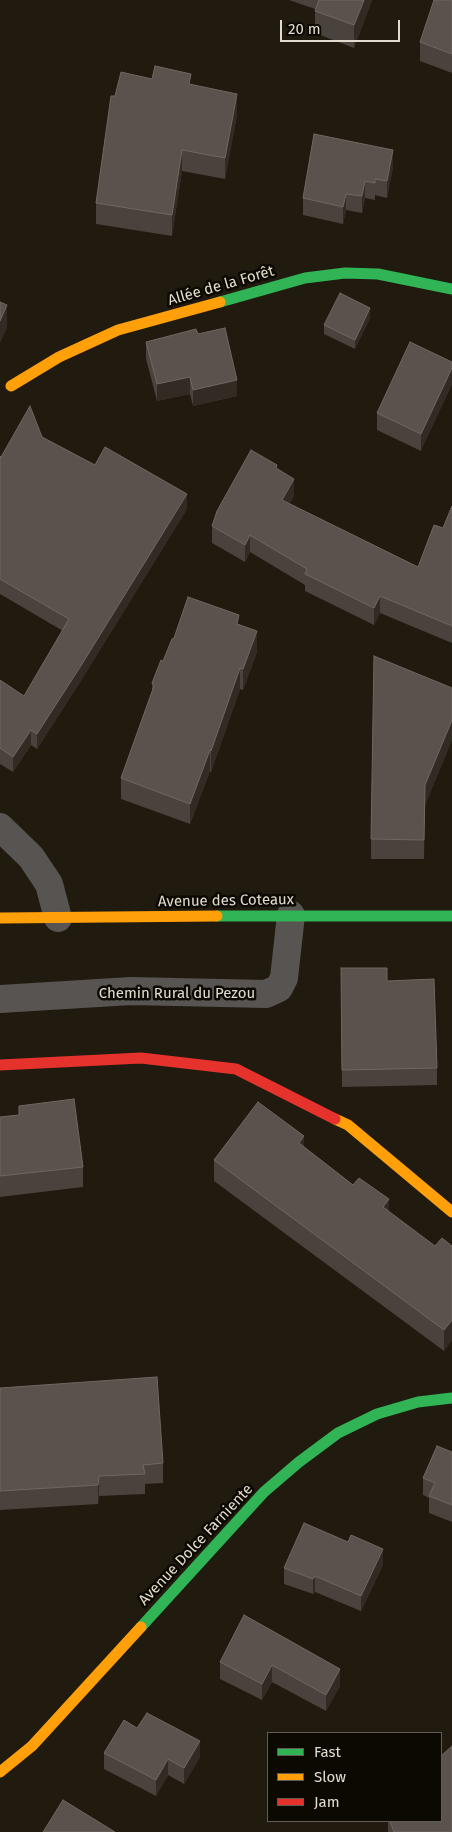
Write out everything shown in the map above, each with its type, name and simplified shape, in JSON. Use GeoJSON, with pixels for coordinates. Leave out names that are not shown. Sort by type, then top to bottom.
{"type":"FeatureCollection","features":[{"type":"Feature","properties":{"kind":"street","name":"Allée de la Forêt"},"geometry":{"type":"LineString","coordinates":[[11,386],[59,357],[118,330],[305,278],[345,274],[378,274],[452,289]]}},
{"type":"Feature","properties":{"kind":"street"},"geometry":{"type":"LineString","coordinates":[[0,827],[31,857],[49,884],[58,918]]}},
{"type":"Feature","properties":{"kind":"street","name":"Avenue des Coteaux"},"geometry":{"type":"LineString","coordinates":[[0,918],[291,915],[452,916]]}},
{"type":"Feature","properties":{"kind":"street","name":"Chemin Rural du Pezou"},"geometry":{"type":"LineString","coordinates":[[0,999],[131,990],[266,994],[279,988],[284,978],[291,915]]}},
{"type":"Feature","properties":{"kind":"street"},"geometry":{"type":"LineString","coordinates":[[0,1064],[141,1058],[236,1069],[348,1125],[452,1212]]}},
{"type":"Feature","properties":{"kind":"street","name":"Avenue Dolce Farniente"},"geometry":{"type":"LineString","coordinates":[[0,1772],[32,1746],[264,1492],[299,1462],[338,1434],[377,1414],[418,1402],[452,1398]]}},
{"type":"Feature","properties":{"kind":"building"},"geometry":{"type":"Polygon","coordinates":[[[319,0],[364,0],[354,25],[315,11],[319,0]]]}},
{"type":"Feature","properties":{"kind":"building"},"geometry":{"type":"Polygon","coordinates":[[[434,0],[452,0],[452,54],[420,42],[434,0]]]}},
{"type":"Feature","properties":{"kind":"building"},"geometry":{"type":"Polygon","coordinates":[[[155,66],[191,74],[189,84],[237,94],[225,158],[182,150],[172,215],[96,203],[111,96],[115,96],[121,72],[152,79],[155,66]]]}},
{"type":"Feature","properties":{"kind":"building"},"geometry":{"type":"Polygon","coordinates":[[[314,134],[393,150],[387,181],[375,179],[375,183],[365,181],[362,196],[346,194],[343,207],[303,198],[314,134]]]}},
{"type":"Feature","properties":{"kind":"building"},"geometry":{"type":"Polygon","coordinates":[[[340,293],[370,308],[355,340],[324,325],[340,293]]]}},
{"type":"Feature","properties":{"kind":"building"},"geometry":{"type":"Polygon","coordinates":[[[0,302],[7,305],[0,321],[0,302]]]}},
{"type":"Feature","properties":{"kind":"building"},"geometry":{"type":"Polygon","coordinates":[[[225,328],[237,380],[193,390],[190,377],[157,384],[146,342],[196,329],[198,334],[225,328]]]}},
{"type":"Feature","properties":{"kind":"building"},"geometry":{"type":"Polygon","coordinates":[[[410,342],[452,362],[452,368],[421,434],[377,413],[410,342]]]}},
{"type":"Feature","properties":{"kind":"building"},"geometry":{"type":"Polygon","coordinates":[[[30,406],[42,437],[95,465],[105,447],[187,494],[37,734],[31,730],[13,757],[0,748],[0,680],[24,696],[69,619],[0,579],[0,456],[30,406]]]}},
{"type":"Feature","properties":{"kind":"building"},"geometry":{"type":"Polygon","coordinates":[[[251,450],[277,465],[276,468],[294,479],[282,500],[418,567],[434,525],[443,528],[452,506],[452,626],[380,596],[374,608],[305,574],[307,569],[250,535],[245,545],[212,526],[217,511],[251,450]]]}},
{"type":"Feature","properties":{"kind":"building"},"geometry":{"type":"Polygon","coordinates":[[[188,597],[239,615],[237,624],[257,631],[243,669],[240,668],[190,804],[121,778],[154,686],[152,683],[161,660],[163,661],[174,638],[188,597]]]}},
{"type":"Feature","properties":{"kind":"building"},"geometry":{"type":"Polygon","coordinates":[[[374,656],[452,688],[452,720],[425,785],[424,840],[371,839],[374,656]]]}},
{"type":"Feature","properties":{"kind":"building"},"geometry":{"type":"Polygon","coordinates":[[[341,968],[387,968],[387,981],[434,979],[437,1068],[342,1070],[341,968]]]}},
{"type":"Feature","properties":{"kind":"building"},"geometry":{"type":"Polygon","coordinates":[[[74,1099],[83,1167],[0,1176],[0,1117],[19,1115],[19,1106],[74,1099]]]}},
{"type":"Feature","properties":{"kind":"building"},"geometry":{"type":"Polygon","coordinates":[[[258,1102],[304,1136],[299,1143],[353,1185],[359,1178],[389,1199],[383,1207],[435,1246],[442,1238],[452,1246],[452,1320],[444,1330],[214,1160],[258,1102]]]}},
{"type":"Feature","properties":{"kind":"building"},"geometry":{"type":"Polygon","coordinates":[[[157,1377],[163,1463],[143,1465],[145,1474],[99,1476],[98,1485],[0,1491],[0,1388],[157,1377]]]}},
{"type":"Feature","properties":{"kind":"building"},"geometry":{"type":"Polygon","coordinates":[[[437,1446],[452,1452],[452,1505],[429,1496],[435,1483],[423,1478],[437,1446]]]}},
{"type":"Feature","properties":{"kind":"building"},"geometry":{"type":"Polygon","coordinates":[[[304,1523],[348,1542],[351,1535],[383,1549],[361,1596],[315,1576],[313,1579],[284,1568],[304,1523]]]}},
{"type":"Feature","properties":{"kind":"building"},"geometry":{"type":"Polygon","coordinates":[[[244,1615],[340,1669],[326,1695],[272,1665],[262,1684],[220,1662],[244,1615]]]}},
{"type":"Feature","properties":{"kind":"building"},"geometry":{"type":"Polygon","coordinates":[[[147,1713],[200,1741],[184,1768],[168,1759],[156,1780],[104,1753],[124,1720],[137,1728],[147,1713]]]}},
{"type":"Feature","properties":{"kind":"building"},"geometry":{"type":"Polygon","coordinates":[[[452,1746],[452,1832],[394,1832],[390,1822],[442,1822],[442,1755],[452,1746]]]}},
{"type":"Feature","properties":{"kind":"building"},"geometry":{"type":"Polygon","coordinates":[[[63,1800],[115,1832],[43,1832],[63,1800]]]}},
{"type":"Feature","properties":{"kind":"traffic: fast"},"geometry":{"type":"LineString","coordinates":[[220,302],[305,278],[345,273],[378,274],[452,289]]}},
{"type":"Feature","properties":{"kind":"traffic: fast"},"geometry":{"type":"LineString","coordinates":[[217,916],[452,916]]}},
{"type":"Feature","properties":{"kind":"traffic: fast"},"geometry":{"type":"LineString","coordinates":[[141,1627],[264,1492],[299,1462],[338,1433],[377,1414],[418,1402],[452,1398]]}},
{"type":"Feature","properties":{"kind":"traffic: slow"},"geometry":{"type":"LineString","coordinates":[[11,386],[59,357],[118,330],[220,302]]}},
{"type":"Feature","properties":{"kind":"traffic: slow"},"geometry":{"type":"LineString","coordinates":[[0,918],[217,916]]}},
{"type":"Feature","properties":{"kind":"traffic: slow"},"geometry":{"type":"LineString","coordinates":[[335,1119],[348,1125],[452,1212]]}},
{"type":"Feature","properties":{"kind":"traffic: slow"},"geometry":{"type":"LineString","coordinates":[[0,1772],[32,1746],[141,1627]]}},
{"type":"Feature","properties":{"kind":"traffic: jam"},"geometry":{"type":"LineString","coordinates":[[0,1065],[141,1058],[236,1069],[335,1119]]}}]}
